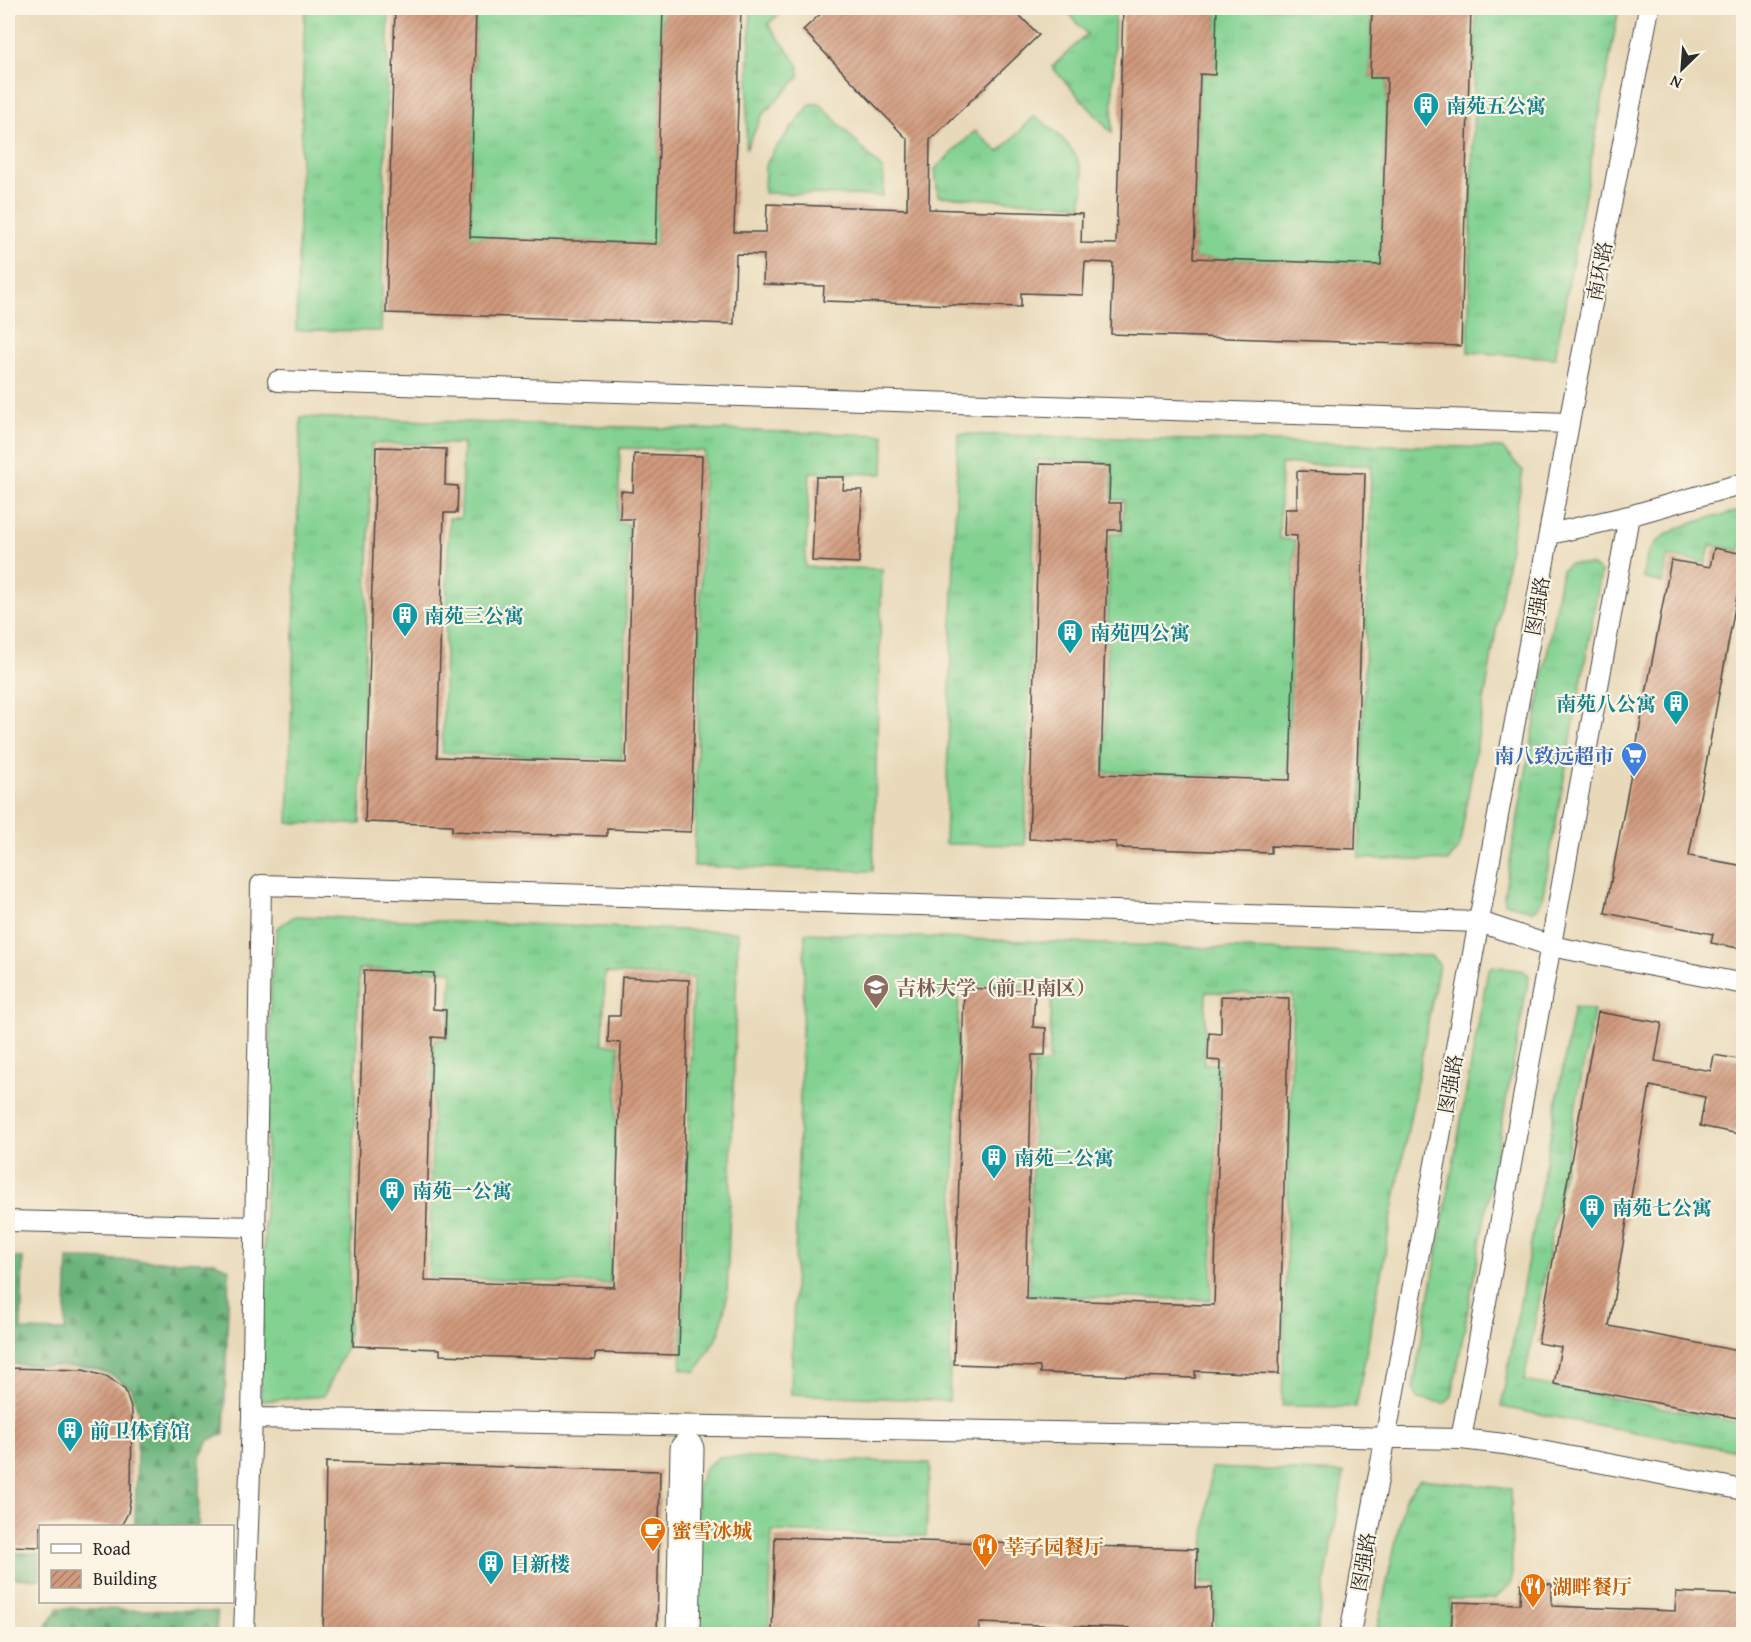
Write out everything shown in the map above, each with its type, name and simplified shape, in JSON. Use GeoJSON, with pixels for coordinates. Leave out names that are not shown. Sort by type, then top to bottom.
{"type":"FeatureCollection","features":[{"type":"Feature","properties":{"kind":"street"},"geometry":{"type":"LineString","coordinates":[[683,1635],[687,1449]]}},
{"type":"Feature","properties":{"kind":"lane","name":"南环路"},"geometry":{"type":"LineString","coordinates":[[1550,534],[1569,423],[1649,8]]}},
{"type":"Feature","properties":{"kind":"lane"},"geometry":{"type":"LineString","coordinates":[[278,381],[1569,423]]}},
{"type":"Feature","properties":{"kind":"lane"},"geometry":{"type":"LineString","coordinates":[[1550,534],[1629,516],[1743,483]]}},
{"type":"Feature","properties":{"kind":"lane"},"geometry":{"type":"LineString","coordinates":[[1461,1439],[1629,516]]}},
{"type":"Feature","properties":{"kind":"lane","name":"图强路"},"geometry":{"type":"LineString","coordinates":[[1350,1635],[1550,534]]}},
{"type":"Feature","properties":{"kind":"lane"},"geometry":{"type":"LineString","coordinates":[[244,1635],[252,1418],[261,885],[1480,922],[1551,946],[1743,984]]}},
{"type":"Feature","properties":{"kind":"lane"},"geometry":{"type":"LineString","coordinates":[[8,1221],[256,1227]]}},
{"type":"Feature","properties":{"kind":"lane"},"geometry":{"type":"LineString","coordinates":[[252,1418],[1461,1439],[1504,1444],[1743,1490]]}},
{"type":"Feature","properties":{"kind":"shaded area","name":"吉林大学（前卫南区）"},"geometry":{"type":"Polygon","coordinates":[[[8,8],[1743,8],[1743,1634],[8,1634],[8,8]]]}},
{"type":"Feature","properties":{"kind":"green space"},"geometry":{"type":"Polygon","coordinates":[[[305,8],[389,8],[381,331],[296,330],[305,8]]]}},
{"type":"Feature","properties":{"kind":"green space"},"geometry":{"type":"Polygon","coordinates":[[[476,8],[663,8],[656,244],[470,237],[476,8]]]}},
{"type":"Feature","properties":{"kind":"green space"},"geometry":{"type":"Polygon","coordinates":[[[751,8],[786,8],[768,24],[799,66],[799,77],[762,116],[746,149],[751,8]]]}},
{"type":"Feature","properties":{"kind":"green space"},"geometry":{"type":"Polygon","coordinates":[[[1064,8],[1115,8],[1112,133],[1052,67],[1087,34],[1064,8]]]}},
{"type":"Feature","properties":{"kind":"green space"},"geometry":{"type":"Polygon","coordinates":[[[1217,8],[1372,8],[1370,77],[1387,78],[1381,265],[1194,258],[1200,74],[1215,74],[1217,8]]]}},
{"type":"Feature","properties":{"kind":"green space"},"geometry":{"type":"Polygon","coordinates":[[[1476,8],[1619,8],[1555,358],[1468,352],[1476,8]]]}},
{"type":"Feature","properties":{"kind":"green space"},"geometry":{"type":"Polygon","coordinates":[[[811,104],[820,104],[883,170],[882,196],[764,193],[765,167],[774,150],[811,104]]]}},
{"type":"Feature","properties":{"kind":"green space"},"geometry":{"type":"Polygon","coordinates":[[[1035,116],[1058,134],[1076,157],[1083,176],[1082,205],[938,196],[935,169],[975,131],[999,152],[1035,116]]]}},
{"type":"Feature","properties":{"kind":"green space"},"geometry":{"type":"Polygon","coordinates":[[[301,417],[884,435],[883,474],[810,472],[805,567],[882,569],[873,871],[694,866],[704,451],[620,448],[618,523],[629,524],[622,759],[442,753],[449,518],[461,518],[463,444],[372,444],[360,824],[288,823],[301,417]]]}},
{"type":"Feature","properties":{"kind":"green space"},"geometry":{"type":"Polygon","coordinates":[[[958,434],[1502,448],[1523,471],[1459,849],[1448,861],[1359,858],[1371,465],[1281,464],[1279,539],[1295,540],[1288,778],[1104,772],[1110,534],[1122,534],[1124,500],[1112,500],[1112,463],[1036,460],[1025,845],[945,844],[958,434]]]}},
{"type":"Feature","properties":{"kind":"green space"},"geometry":{"type":"Polygon","coordinates":[[[1743,510],[1743,537],[1740,551],[1710,545],[1706,563],[1668,556],[1663,583],[1643,578],[1646,559],[1652,547],[1661,538],[1687,525],[1743,510]]]}},
{"type":"Feature","properties":{"kind":"green space"},"geometry":{"type":"Polygon","coordinates":[[[1569,564],[1591,565],[1601,572],[1542,900],[1534,911],[1505,903],[1504,895],[1562,570],[1569,564]]]}},
{"type":"Feature","properties":{"kind":"green space"},"geometry":{"type":"Polygon","coordinates":[[[295,916],[738,932],[727,1298],[719,1334],[696,1372],[681,1369],[693,978],[605,973],[603,1044],[619,1045],[610,1284],[429,1277],[434,1040],[448,1040],[452,971],[359,969],[348,1343],[324,1396],[260,1401],[271,981],[277,928],[295,916]]]}},
{"type":"Feature","properties":{"kind":"green space"},"geometry":{"type":"Polygon","coordinates":[[[805,933],[1431,956],[1439,964],[1356,1407],[1282,1406],[1293,995],[1206,992],[1204,1064],[1219,1064],[1211,1300],[1029,1296],[1034,1064],[1049,1063],[1052,988],[959,984],[949,1401],[791,1394],[805,933]]]}},
{"type":"Feature","properties":{"kind":"green space"},"geometry":{"type":"Polygon","coordinates":[[[1493,966],[1524,971],[1529,976],[1452,1396],[1445,1403],[1418,1399],[1413,1388],[1488,970],[1493,966]]]}},
{"type":"Feature","properties":{"kind":"green space"},"geometry":{"type":"Polygon","coordinates":[[[1574,1007],[1594,1011],[1524,1381],[1743,1423],[1743,1452],[1501,1407],[1574,1007]]]}},
{"type":"Feature","properties":{"kind":"green space"},"geometry":{"type":"Polygon","coordinates":[[[8,1257],[23,1258],[21,1330],[65,1331],[68,1259],[215,1262],[229,1269],[224,1434],[209,1440],[200,1456],[198,1525],[134,1525],[138,1411],[132,1389],[112,1375],[92,1368],[8,1364],[8,1257]]]}},
{"type":"Feature","properties":{"kind":"green space"},"geometry":{"type":"Polygon","coordinates":[[[719,1457],[930,1463],[926,1536],[772,1531],[769,1634],[691,1634],[698,1484],[705,1468],[719,1457]]]}},
{"type":"Feature","properties":{"kind":"green space"},"geometry":{"type":"Polygon","coordinates":[[[1211,1468],[1344,1473],[1316,1634],[1215,1634],[1216,1583],[1201,1584],[1211,1468]]]}},
{"type":"Feature","properties":{"kind":"green space"},"geometry":{"type":"Polygon","coordinates":[[[1420,1479],[1511,1489],[1512,1583],[1494,1599],[1450,1599],[1449,1634],[1376,1634],[1405,1498],[1420,1479]]]}},
{"type":"Feature","properties":{"kind":"green space"},"geometry":{"type":"Polygon","coordinates":[[[8,1552],[39,1554],[39,1579],[8,1578],[8,1552]]]}},
{"type":"Feature","properties":{"kind":"green space"},"geometry":{"type":"Polygon","coordinates":[[[58,1608],[217,1612],[216,1634],[42,1634],[58,1608]]]}},
{"type":"Feature","properties":{"kind":"building","name":"南苑五公寓"},"geometry":{"type":"Polygon","coordinates":[[[395,8],[476,8],[470,237],[656,244],[663,8],[741,8],[734,232],[766,232],[767,204],[907,209],[908,140],[803,30],[827,8],[1012,8],[1039,35],[930,140],[929,209],[1082,214],[1081,243],[1116,244],[1123,8],[1217,8],[1215,75],[1200,74],[1194,258],[1381,265],[1387,78],[1370,78],[1372,8],[1471,8],[1461,346],[1111,334],[1113,263],[1085,262],[1083,295],[1021,293],[1021,307],[823,301],[824,286],[763,284],[764,255],[736,254],[734,324],[386,313],[395,8]]]}},
{"type":"Feature","properties":{"kind":"building","name":"南苑三公寓"},"geometry":{"type":"Polygon","coordinates":[[[376,447],[446,449],[445,485],[458,486],[457,513],[444,513],[437,757],[626,763],[633,519],[620,519],[621,491],[633,492],[634,454],[702,456],[691,832],[607,829],[607,836],[523,834],[452,831],[452,825],[365,822],[376,447]]]}},
{"type":"Feature","properties":{"kind":"building","name":"南苑四公寓"},"geometry":{"type":"Polygon","coordinates":[[[1040,464],[1110,466],[1109,503],[1121,503],[1121,530],[1108,530],[1101,774],[1290,780],[1297,536],[1284,535],[1285,509],[1297,509],[1297,471],[1365,473],[1355,849],[1271,846],[1271,853],[1116,848],[1116,842],[1029,839],[1040,464]]]}},
{"type":"Feature","properties":{"kind":"building"},"geometry":{"type":"Polygon","coordinates":[[[816,477],[844,477],[843,490],[862,490],[859,563],[812,561],[816,477]]]}},
{"type":"Feature","properties":{"kind":"building","name":"南苑八公寓"},"geometry":{"type":"Polygon","coordinates":[[[1714,548],[1744,554],[1744,597],[1737,596],[1689,856],[1744,866],[1744,949],[1711,943],[1713,934],[1605,913],[1671,560],[1710,567],[1714,548]]]}},
{"type":"Feature","properties":{"kind":"building","name":"南苑一公寓"},"geometry":{"type":"Polygon","coordinates":[[[364,970],[434,973],[433,1009],[446,1010],[445,1038],[432,1037],[425,1281],[614,1287],[621,1043],[608,1042],[609,1016],[620,1016],[622,977],[689,980],[679,1355],[595,1353],[595,1360],[440,1355],[440,1349],[353,1346],[364,970]]]}},
{"type":"Feature","properties":{"kind":"building","name":"南苑二公寓"},"geometry":{"type":"Polygon","coordinates":[[[964,988],[1035,991],[1033,1027],[1046,1028],[1045,1055],[1032,1055],[1026,1299],[1205,1305],[1214,1305],[1221,1061],[1208,1060],[1209,1033],[1221,1034],[1221,996],[1289,998],[1279,1374],[1195,1371],[1195,1378],[1040,1373],[1040,1367],[954,1364],[964,988]]]}},
{"type":"Feature","properties":{"kind":"building","name":"南苑七公寓"},"geometry":{"type":"Polygon","coordinates":[[[1598,1012],[1662,1023],[1655,1061],[1711,1071],[1714,1055],[1744,1060],[1744,1135],[1700,1126],[1705,1097],[1650,1086],[1609,1326],[1744,1352],[1744,1419],[1554,1384],[1561,1347],[1538,1343],[1598,1012]]]}},
{"type":"Feature","properties":{"kind":"building","name":"前卫体育馆"},"geometry":{"type":"Polygon","coordinates":[[[8,1368],[83,1370],[108,1377],[125,1390],[132,1411],[131,1495],[128,1513],[122,1525],[39,1525],[39,1547],[8,1546],[8,1368]]]}},
{"type":"Feature","properties":{"kind":"building","name":"日新楼"},"geometry":{"type":"Polygon","coordinates":[[[326,1462],[660,1471],[657,1634],[323,1634],[326,1462]]]}},
{"type":"Feature","properties":{"kind":"building","name":"莘子园餐厅"},"geometry":{"type":"Polygon","coordinates":[[[775,1537],[1197,1549],[1196,1588],[1212,1588],[1211,1634],[1130,1634],[1130,1628],[979,1623],[979,1634],[772,1634],[775,1537]]]}},
{"type":"Feature","properties":{"kind":"building","name":"湖畔餐厅"},"geometry":{"type":"Polygon","coordinates":[[[1521,1583],[1552,1584],[1552,1606],[1675,1611],[1676,1592],[1744,1595],[1744,1634],[1451,1634],[1453,1602],[1520,1604],[1521,1583]]]}},
{"type":"Feature","properties":{"kind":"place","name":"南苑五公寓"},"geometry":{"type":"Point","coordinates":[1426,128]}},
{"type":"Feature","properties":{"kind":"place","name":"南苑三公寓"},"geometry":{"type":"Point","coordinates":[405,638]}},
{"type":"Feature","properties":{"kind":"place","name":"南苑四公寓"},"geometry":{"type":"Point","coordinates":[1070,655]}},
{"type":"Feature","properties":{"kind":"place","name":"南苑八公寓"},"geometry":{"type":"Point","coordinates":[1676,726]}},
{"type":"Feature","properties":{"kind":"place","name":"南八致远超市"},"geometry":{"type":"Point","coordinates":[1634,778]}},
{"type":"Feature","properties":{"kind":"place","name":"吉林大学（前卫南区）"},"geometry":{"type":"Point","coordinates":[876,1010]}},
{"type":"Feature","properties":{"kind":"place","name":"南苑二公寓"},"geometry":{"type":"Point","coordinates":[994,1180]}},
{"type":"Feature","properties":{"kind":"place","name":"南苑一公寓"},"geometry":{"type":"Point","coordinates":[392,1213]}},
{"type":"Feature","properties":{"kind":"place","name":"南苑七公寓"},"geometry":{"type":"Point","coordinates":[1592,1230]}},
{"type":"Feature","properties":{"kind":"place","name":"前卫体育馆"},"geometry":{"type":"Point","coordinates":[70,1453]}},
{"type":"Feature","properties":{"kind":"place","name":"蜜雪冰城"},"geometry":{"type":"Point","coordinates":[653,1553]}},
{"type":"Feature","properties":{"kind":"place","name":"莘子园餐厅"},"geometry":{"type":"Point","coordinates":[985,1569]}},
{"type":"Feature","properties":{"kind":"place","name":"日新楼"},"geometry":{"type":"Point","coordinates":[491,1586]}},
{"type":"Feature","properties":{"kind":"place","name":"湖畔餐厅"},"geometry":{"type":"Point","coordinates":[1533,1609]}}]}
